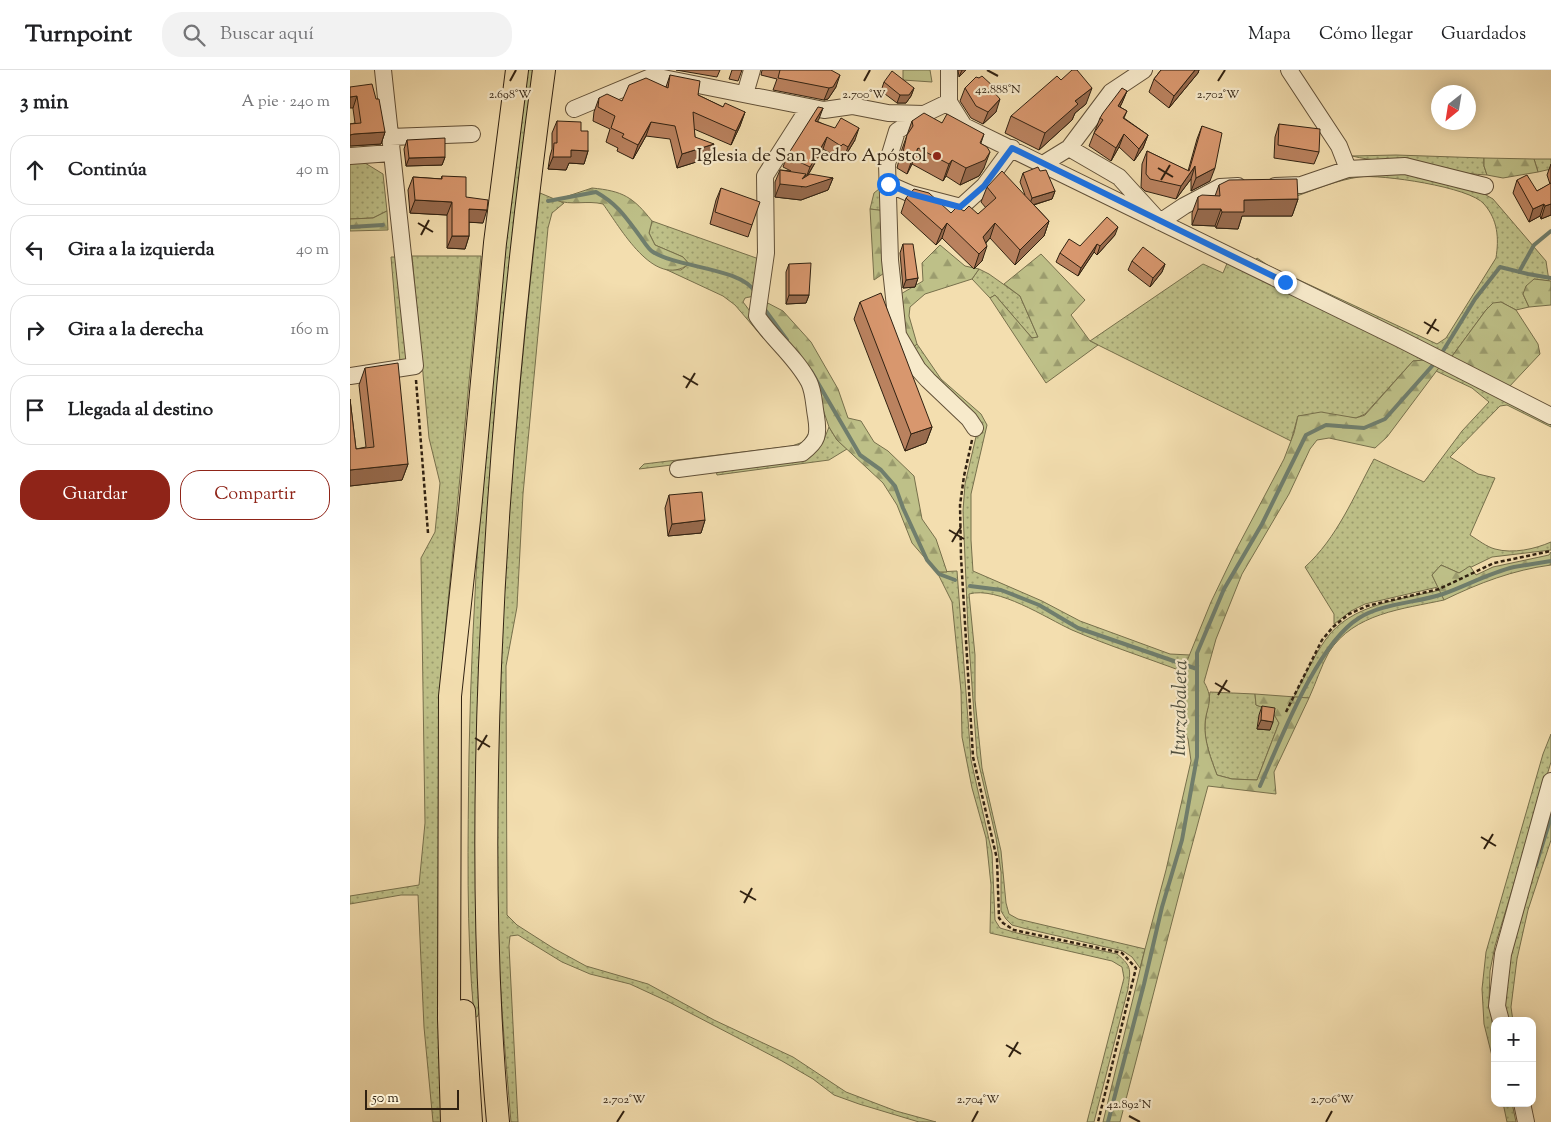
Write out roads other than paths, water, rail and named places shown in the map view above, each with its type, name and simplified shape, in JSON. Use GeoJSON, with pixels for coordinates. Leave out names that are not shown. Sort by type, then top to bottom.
{"type":"FeatureCollection","features":[{"type":"Feature","properties":{"kind":"highway"},"geometry":{"type":"LineString","coordinates":[[452,1122],[449,1019],[450,696],[470,510],[495,243],[517,70]]}},
{"type":"Feature","properties":{"kind":"highway"},"geometry":{"type":"LineString","coordinates":[[498,1122],[488,939],[486,780],[494,566],[512,337],[528,184],[544,70]]}},
{"type":"Feature","properties":{"kind":"highway"},"geometry":{"type":"LineString","coordinates":[[470,510],[459,760],[460,931],[471,1122]]}},
{"type":"Feature","properties":{"kind":"street"},"geometry":{"type":"LineString","coordinates":[[350,376],[415,366],[383,70]]}},
{"type":"Feature","properties":{"kind":"street"},"geometry":{"type":"LineString","coordinates":[[745,94],[752,70]]}},
{"type":"Feature","properties":{"kind":"street"},"geometry":{"type":"LineString","coordinates":[[949,70],[949,102],[964,126],[1434,356],[1551,416]]}},
{"type":"Feature","properties":{"kind":"street"},"geometry":{"type":"LineString","coordinates":[[1043,164],[1069,148],[1111,92],[1144,70]]}},
{"type":"Feature","properties":{"kind":"street"},"geometry":{"type":"LineString","coordinates":[[1289,70],[1339,146],[1348,168]]}},
{"type":"Feature","properties":{"kind":"street"},"geometry":{"type":"LineString","coordinates":[[574,109],[653,76],[824,110],[852,106],[888,114],[924,114]]}},
{"type":"Feature","properties":{"kind":"street"},"geometry":{"type":"LineString","coordinates":[[949,102],[896,131],[887,164],[890,260],[898,335],[918,369],[969,419],[974,428]]}},
{"type":"Feature","properties":{"kind":"street"},"geometry":{"type":"LineString","coordinates":[[678,469],[802,453],[811,446],[818,432],[813,394],[809,383],[788,354],[756,316],[766,253],[765,176],[809,107]]}},
{"type":"Feature","properties":{"kind":"street"},"geometry":{"type":"LineString","coordinates":[[350,156],[391,145],[472,134]]}},
{"type":"Feature","properties":{"kind":"street"},"geometry":{"type":"LineString","coordinates":[[888,184],[911,194],[960,207],[984,186],[1012,148]]}},
{"type":"Feature","properties":{"kind":"street"},"geometry":{"type":"LineString","coordinates":[[1069,148],[1119,177],[1160,222]]}},
{"type":"Feature","properties":{"kind":"street"},"geometry":{"type":"LineString","coordinates":[[1160,222],[1184,206],[1220,187],[1300,185],[1348,168],[1406,166],[1486,186]]}},
{"type":"Feature","properties":{"kind":"street"},"geometry":{"type":"LineString","coordinates":[[1500,1017],[1497,1006],[1503,954],[1551,781]]}},
{"type":"Feature","properties":{"kind":"street"},"geometry":{"type":"LineString","coordinates":[[467,1066],[494,1066]]}},
{"type":"Feature","properties":{"kind":"street"},"geometry":{"type":"LineString","coordinates":[[1523,1107],[1526,1122]]}},
{"type":"Feature","properties":{"kind":"waterway"},"geometry":{"type":"LineString","coordinates":[[548,201],[596,192],[610,201],[620,211],[647,247],[653,252],[678,262],[737,278],[748,284],[755,292]]}},
{"type":"Feature","properties":{"kind":"waterway"},"geometry":{"type":"LineString","coordinates":[[350,227],[383,225]]}},
{"type":"Feature","properties":{"kind":"waterway"},"geometry":{"type":"LineString","coordinates":[[1519,272],[1534,245],[1551,231]]}},
{"type":"Feature","properties":{"kind":"waterway","name":"Iturzabaleta"},"geometry":{"type":"LineString","coordinates":[[1443,351],[1475,299],[1500,267],[1551,278]]}},
{"type":"Feature","properties":{"kind":"waterway"},"geometry":{"type":"LineString","coordinates":[[763,307],[787,340]]}},
{"type":"Feature","properties":{"kind":"waterway","name":"Iturzabaleta"},"geometry":{"type":"LineString","coordinates":[[1108,1122],[1162,907],[1182,840],[1197,757],[1197,653],[1224,589],[1262,524],[1306,435],[1326,425],[1364,428],[1385,419],[1433,365]]}},
{"type":"Feature","properties":{"kind":"waterway"},"geometry":{"type":"LineString","coordinates":[[811,371],[860,455],[881,470],[895,486],[927,560],[939,574],[955,580]]}},
{"type":"Feature","properties":{"kind":"waterway"},"geometry":{"type":"LineString","coordinates":[[1260,786],[1289,719],[1315,670],[1344,631],[1359,618],[1378,609],[1443,594],[1514,567],[1551,561]]}},
{"type":"Feature","properties":{"kind":"waterway"},"geometry":{"type":"LineString","coordinates":[[970,586],[1001,590],[1039,605],[1078,628],[1197,669]]}},
{"type":"Feature","properties":{"kind":"waterway"},"geometry":{"type":"LineString","coordinates":[[1536,865],[1551,817]]}},
{"type":"Feature","properties":{"kind":"place","name":"Iglesia de San Pedro Apóstol"},"geometry":{"type":"Point","coordinates":[937,156]}}]}
